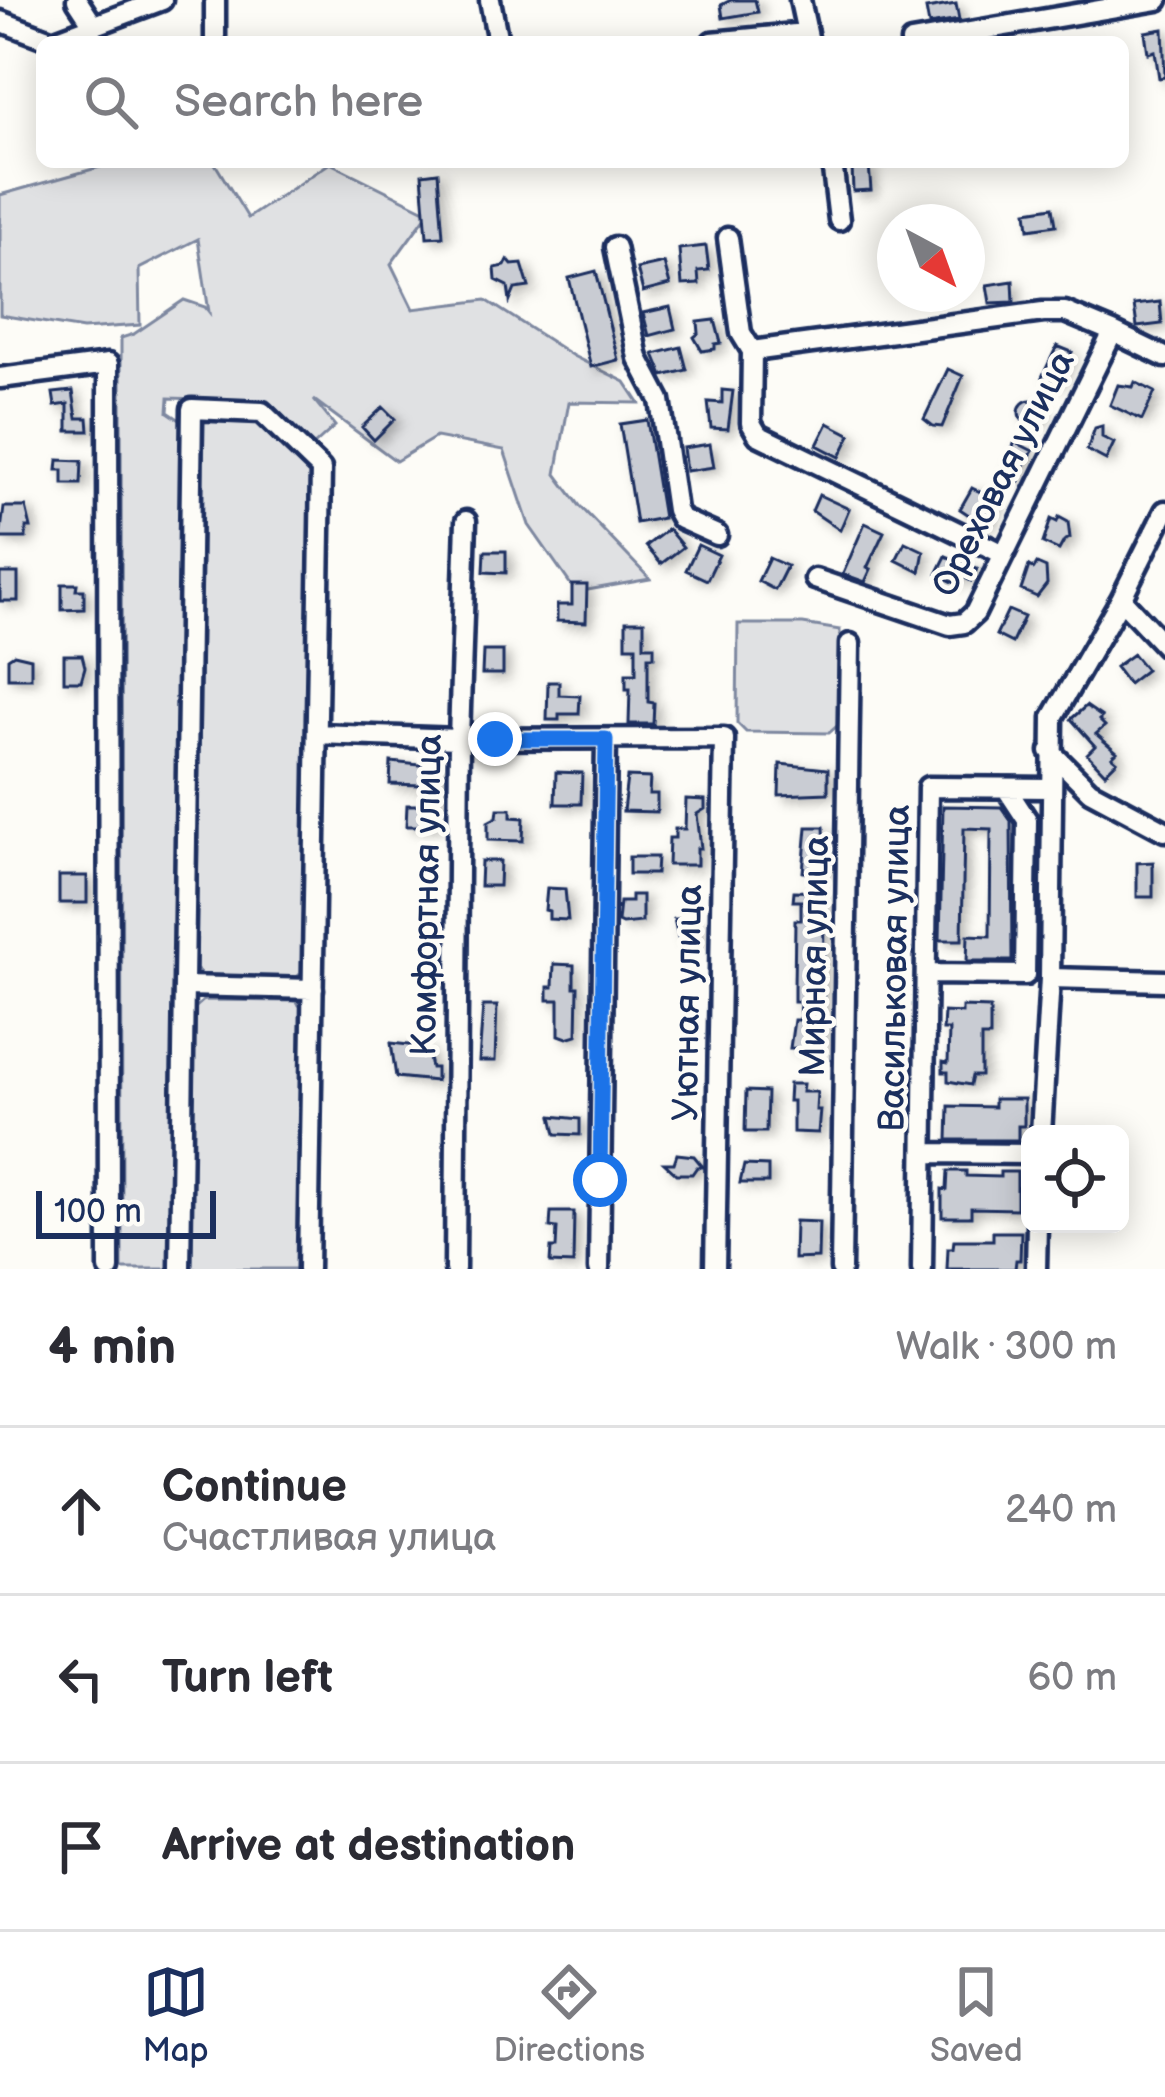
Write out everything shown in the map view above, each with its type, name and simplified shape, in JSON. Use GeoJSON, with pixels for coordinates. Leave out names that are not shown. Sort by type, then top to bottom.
{"type":"FeatureCollection","features":[{"type":"Feature","properties":{"kind":"street"},"geometry":{"type":"LineString","coordinates":[[77,0],[94,26]]}},
{"type":"Feature","properties":{"kind":"street"},"geometry":{"type":"LineString","coordinates":[[67,36],[162,0]]}},
{"type":"Feature","properties":{"kind":"street"},"geometry":{"type":"LineString","coordinates":[[214,0],[215,36]]}},
{"type":"Feature","properties":{"kind":"street"},"geometry":{"type":"LineString","coordinates":[[490,0],[497,36]]}},
{"type":"Feature","properties":{"kind":"street"},"geometry":{"type":"LineString","coordinates":[[800,0],[807,36]]}},
{"type":"Feature","properties":{"kind":"street"},"geometry":{"type":"LineString","coordinates":[[938,36],[1071,7],[1158,0]]}},
{"type":"Feature","properties":{"kind":"street"},"geometry":{"type":"LineString","coordinates":[[0,21],[40,36]]}},
{"type":"Feature","properties":{"kind":"street"},"geometry":{"type":"LineString","coordinates":[[833,168],[839,220]]}},
{"type":"Feature","properties":{"kind":"street"},"geometry":{"type":"LineString","coordinates":[[728,238],[741,333],[752,352],[751,423],[758,435],[1004,554]]}},
{"type":"Feature","properties":{"kind":"street"},"geometry":{"type":"LineString","coordinates":[[615,248],[638,358],[660,400],[676,510],[681,519],[717,535]]}},
{"type":"Feature","properties":{"kind":"street"},"geometry":{"type":"LineString","coordinates":[[752,352],[1043,312],[1065,312],[1112,332]]}},
{"type":"Feature","properties":{"kind":"street","name":"Ореховая улица"},"geometry":{"type":"LineString","coordinates":[[815,580],[950,625],[964,623],[975,613],[1112,332],[1165,357]]}},
{"type":"Feature","properties":{"kind":"street"},"geometry":{"type":"LineString","coordinates":[[0,378],[108,364],[109,1269]]}},
{"type":"Feature","properties":{"kind":"street"},"geometry":{"type":"LineString","coordinates":[[180,1269],[192,409],[262,412],[321,470],[308,1269]]}},
{"type":"Feature","properties":{"kind":"street"},"geometry":{"type":"LineString","coordinates":[[1042,1125],[1050,978],[1052,717],[1165,511]]}},
{"type":"Feature","properties":{"kind":"street","name":"Комфортная улица"},"geometry":{"type":"LineString","coordinates":[[454,1269],[466,521]]}},
{"type":"Feature","properties":{"kind":"street"},"geometry":{"type":"LineString","coordinates":[[1120,599],[1165,646]]}},
{"type":"Feature","properties":{"kind":"street","name":"Мирная улица"},"geometry":{"type":"LineString","coordinates":[[841,1269],[850,644]]}},
{"type":"Feature","properties":{"kind":"street"},"geometry":{"type":"LineString","coordinates":[[317,734],[606,739],[598,1269]]}},
{"type":"Feature","properties":{"kind":"street","name":"Уютная улица"},"geometry":{"type":"LineString","coordinates":[[606,739],[724,738],[715,1269]]}},
{"type":"Feature","properties":{"kind":"street"},"geometry":{"type":"LineString","coordinates":[[1050,751],[1090,791],[1165,831]]}},
{"type":"Feature","properties":{"kind":"street","name":"Васильковая улица"},"geometry":{"type":"LineString","coordinates":[[922,1269],[928,787],[1049,788]]}},
{"type":"Feature","properties":{"kind":"street"},"geometry":{"type":"LineString","coordinates":[[926,974],[1025,975],[1027,820],[1006,788]]}},
{"type":"Feature","properties":{"kind":"street"},"geometry":{"type":"LineString","coordinates":[[1050,978],[1165,981]]}},
{"type":"Feature","properties":{"kind":"street"},"geometry":{"type":"LineString","coordinates":[[184,986],[313,989]]}},
{"type":"Feature","properties":{"kind":"street"},"geometry":{"type":"LineString","coordinates":[[924,1154],[1021,1154]]}},
{"type":"Feature","properties":{"kind":"street"},"geometry":{"type":"LineString","coordinates":[[1036,1269],[1037,1233]]}},
{"type":"Feature","properties":{"kind":"shaded area"},"geometry":{"type":"Polygon","coordinates":[[[97,168],[218,168],[248,218],[323,168],[340,168],[429,212],[391,264],[413,309],[486,300],[573,356],[625,382],[639,403],[569,402],[556,474],[650,579],[576,592],[529,525],[504,450],[436,437],[396,461],[314,400],[335,426],[313,446],[268,401],[169,398],[168,412],[183,422],[169,1269],[122,1269],[121,338],[184,300],[209,312],[198,239],[139,269],[140,325],[83,329],[0,315],[0,195],[97,168]]]}},
{"type":"Feature","properties":{"kind":"shaded area"},"geometry":{"type":"Polygon","coordinates":[[[204,421],[259,422],[312,476],[304,970],[295,979],[205,978],[196,969],[204,421]]]}},
{"type":"Feature","properties":{"kind":"shaded area"},"geometry":{"type":"Polygon","coordinates":[[[738,624],[803,624],[840,630],[838,725],[829,733],[746,732],[737,723],[738,624]]]}},
{"type":"Feature","properties":{"kind":"shaded area"},"geometry":{"type":"Polygon","coordinates":[[[204,1000],[295,1001],[304,1010],[300,1269],[191,1269],[195,1008],[204,1000]]]}},
{"type":"Feature","properties":{"kind":"building"},"geometry":{"type":"Polygon","coordinates":[[[755,0],[758,12],[723,18],[721,5],[755,0]]]}},
{"type":"Feature","properties":{"kind":"building"},"geometry":{"type":"Polygon","coordinates":[[[956,4],[959,20],[929,25],[926,9],[956,4]]]}},
{"type":"Feature","properties":{"kind":"building"},"geometry":{"type":"Polygon","coordinates":[[[1163,29],[1165,77],[1159,78],[1155,51],[1148,53],[1145,32],[1163,29]]]}},
{"type":"Feature","properties":{"kind":"building"},"geometry":{"type":"Polygon","coordinates":[[[852,168],[869,168],[871,190],[853,191],[852,168]]]}},
{"type":"Feature","properties":{"kind":"building"},"geometry":{"type":"Polygon","coordinates":[[[438,172],[443,236],[427,237],[422,174],[438,172]]]}},
{"type":"Feature","properties":{"kind":"building"},"geometry":{"type":"Polygon","coordinates":[[[1053,207],[1056,225],[1029,229],[1027,211],[1053,207]]]}},
{"type":"Feature","properties":{"kind":"building"},"geometry":{"type":"Polygon","coordinates":[[[706,246],[709,270],[698,271],[699,284],[682,285],[679,249],[706,246]]]}},
{"type":"Feature","properties":{"kind":"building"},"geometry":{"type":"Polygon","coordinates":[[[508,260],[512,265],[522,264],[529,287],[515,289],[510,301],[508,286],[496,280],[495,268],[508,260]]]}},
{"type":"Feature","properties":{"kind":"building"},"geometry":{"type":"Polygon","coordinates":[[[664,263],[670,285],[643,292],[637,269],[664,263]]]}},
{"type":"Feature","properties":{"kind":"building"},"geometry":{"type":"Polygon","coordinates":[[[596,271],[618,360],[591,367],[569,278],[596,271]]]}},
{"type":"Feature","properties":{"kind":"building"},"geometry":{"type":"Polygon","coordinates":[[[1013,281],[1014,302],[990,303],[987,285],[1013,281]]]}},
{"type":"Feature","properties":{"kind":"building"},"geometry":{"type":"Polygon","coordinates":[[[1160,302],[1162,324],[1137,327],[1134,305],[1160,302]]]}},
{"type":"Feature","properties":{"kind":"building"},"geometry":{"type":"Polygon","coordinates":[[[670,307],[675,329],[649,336],[643,313],[670,307]]]}},
{"type":"Feature","properties":{"kind":"building"},"geometry":{"type":"Polygon","coordinates":[[[715,320],[721,343],[702,351],[694,337],[699,333],[698,322],[715,320]]]}},
{"type":"Feature","properties":{"kind":"building"},"geometry":{"type":"Polygon","coordinates":[[[1057,346],[1072,352],[1057,384],[1042,377],[1057,346]]]}},
{"type":"Feature","properties":{"kind":"building"},"geometry":{"type":"Polygon","coordinates":[[[681,347],[687,370],[663,376],[654,354],[681,347]]]}},
{"type":"Feature","properties":{"kind":"building"},"geometry":{"type":"Polygon","coordinates":[[[948,369],[963,376],[942,427],[933,426],[924,419],[948,369]]]}},
{"type":"Feature","properties":{"kind":"building"},"geometry":{"type":"Polygon","coordinates":[[[1135,382],[1155,392],[1142,420],[1110,405],[1118,385],[1133,387],[1135,382]]]}},
{"type":"Feature","properties":{"kind":"building"},"geometry":{"type":"Polygon","coordinates":[[[722,390],[733,391],[728,429],[711,428],[708,402],[722,403],[722,390]]]}},
{"type":"Feature","properties":{"kind":"building"},"geometry":{"type":"Polygon","coordinates":[[[73,391],[77,418],[88,418],[89,431],[68,431],[68,404],[55,406],[53,393],[73,391]]]}},
{"type":"Feature","properties":{"kind":"building"},"geometry":{"type":"Polygon","coordinates":[[[1026,400],[1036,400],[1043,412],[1036,424],[1026,424],[1019,417],[1019,407],[1026,400]]]}},
{"type":"Feature","properties":{"kind":"building"},"geometry":{"type":"Polygon","coordinates":[[[383,407],[395,419],[374,440],[362,427],[383,407]]]}},
{"type":"Feature","properties":{"kind":"building"},"geometry":{"type":"Polygon","coordinates":[[[647,420],[663,518],[636,523],[620,424],[647,420]]]}},
{"type":"Feature","properties":{"kind":"building"},"geometry":{"type":"Polygon","coordinates":[[[828,423],[851,435],[840,457],[817,445],[828,423]]]}},
{"type":"Feature","properties":{"kind":"building"},"geometry":{"type":"Polygon","coordinates":[[[1102,426],[1102,437],[1114,443],[1106,460],[1087,450],[1095,428],[1102,426]]]}},
{"type":"Feature","properties":{"kind":"building"},"geometry":{"type":"Polygon","coordinates":[[[1015,442],[1033,451],[1018,474],[1019,481],[1000,472],[1015,442]]]}},
{"type":"Feature","properties":{"kind":"building"},"geometry":{"type":"Polygon","coordinates":[[[710,444],[714,467],[686,471],[683,448],[710,444]]]}},
{"type":"Feature","properties":{"kind":"building"},"geometry":{"type":"Polygon","coordinates":[[[58,460],[82,461],[81,484],[63,484],[58,460]]]}},
{"type":"Feature","properties":{"kind":"building"},"geometry":{"type":"Polygon","coordinates":[[[972,488],[999,501],[987,527],[960,509],[972,488]]]}},
{"type":"Feature","properties":{"kind":"building"},"geometry":{"type":"Polygon","coordinates":[[[819,495],[849,509],[840,530],[812,511],[819,495]]]}},
{"type":"Feature","properties":{"kind":"building"},"geometry":{"type":"Polygon","coordinates":[[[4,507],[26,507],[31,528],[26,528],[26,538],[0,538],[4,507]]]}},
{"type":"Feature","properties":{"kind":"building"},"geometry":{"type":"Polygon","coordinates":[[[1059,517],[1068,522],[1070,538],[1059,550],[1043,543],[1051,519],[1057,522],[1059,517]]]}},
{"type":"Feature","properties":{"kind":"building"},"geometry":{"type":"Polygon","coordinates":[[[865,523],[884,532],[865,582],[843,574],[865,523]]]}},
{"type":"Feature","properties":{"kind":"building"},"geometry":{"type":"Polygon","coordinates":[[[668,529],[683,547],[661,564],[646,546],[668,529]]]}},
{"type":"Feature","properties":{"kind":"building"},"geometry":{"type":"Polygon","coordinates":[[[905,542],[924,551],[920,572],[896,560],[905,542]]]}},
{"type":"Feature","properties":{"kind":"building"},"geometry":{"type":"Polygon","coordinates":[[[698,545],[719,555],[707,580],[686,570],[698,545]]]}},
{"type":"Feature","properties":{"kind":"building"},"geometry":{"type":"Polygon","coordinates":[[[485,551],[506,551],[506,573],[484,572],[485,551]]]}},
{"type":"Feature","properties":{"kind":"building"},"geometry":{"type":"Polygon","coordinates":[[[946,556],[977,569],[971,581],[959,575],[955,583],[937,574],[946,556]]]}},
{"type":"Feature","properties":{"kind":"building"},"geometry":{"type":"Polygon","coordinates":[[[769,558],[787,566],[775,590],[758,581],[769,558]]]}},
{"type":"Feature","properties":{"kind":"building"},"geometry":{"type":"Polygon","coordinates":[[[1037,564],[1046,568],[1047,584],[1037,597],[1021,590],[1029,566],[1034,569],[1037,564]]]}},
{"type":"Feature","properties":{"kind":"building"},"geometry":{"type":"Polygon","coordinates":[[[0,573],[18,573],[18,601],[0,601],[0,573]]]}},
{"type":"Feature","properties":{"kind":"building"},"geometry":{"type":"Polygon","coordinates":[[[62,584],[77,584],[76,590],[84,590],[84,609],[62,610],[62,584]]]}},
{"type":"Feature","properties":{"kind":"building"},"geometry":{"type":"Polygon","coordinates":[[[572,585],[587,585],[586,622],[557,621],[557,605],[572,605],[572,585]]]}},
{"type":"Feature","properties":{"kind":"building"},"geometry":{"type":"Polygon","coordinates":[[[1008,610],[1024,617],[1012,643],[996,635],[1008,610]]]}},
{"type":"Feature","properties":{"kind":"building"},"geometry":{"type":"Polygon","coordinates":[[[626,621],[644,621],[644,646],[654,646],[654,657],[648,657],[653,724],[629,724],[626,674],[636,674],[636,646],[626,646],[626,621]]]}},
{"type":"Feature","properties":{"kind":"building"},"geometry":{"type":"Polygon","coordinates":[[[483,651],[503,651],[503,674],[482,674],[483,651]]]}},
{"type":"Feature","properties":{"kind":"building"},"geometry":{"type":"Polygon","coordinates":[[[14,654],[31,658],[31,678],[8,678],[8,658],[14,654]]]}},
{"type":"Feature","properties":{"kind":"building"},"geometry":{"type":"Polygon","coordinates":[[[1133,654],[1146,670],[1128,684],[1115,667],[1133,654]]]}},
{"type":"Feature","properties":{"kind":"building"},"geometry":{"type":"Polygon","coordinates":[[[64,655],[82,655],[81,681],[64,681],[64,655]]]}},
{"type":"Feature","properties":{"kind":"building"},"geometry":{"type":"Polygon","coordinates":[[[548,682],[559,682],[559,695],[580,696],[579,714],[559,714],[559,720],[547,720],[548,682]]]}},
{"type":"Feature","properties":{"kind":"building"},"geometry":{"type":"Polygon","coordinates":[[[1086,706],[1102,717],[1099,720],[1105,726],[1096,734],[1117,752],[1112,757],[1117,761],[1105,773],[1087,754],[1095,746],[1071,719],[1086,706]]]}},
{"type":"Feature","properties":{"kind":"building"},"geometry":{"type":"Polygon","coordinates":[[[391,762],[439,767],[436,826],[406,826],[407,805],[422,805],[422,785],[390,784],[391,762]]]}},
{"type":"Feature","properties":{"kind":"building"},"geometry":{"type":"Polygon","coordinates":[[[780,764],[828,769],[828,793],[779,795],[780,764]]]}},
{"type":"Feature","properties":{"kind":"building"},"geometry":{"type":"Polygon","coordinates":[[[556,772],[582,773],[581,804],[555,804],[556,772]]]}},
{"type":"Feature","properties":{"kind":"building"},"geometry":{"type":"Polygon","coordinates":[[[627,777],[650,778],[649,794],[657,794],[657,812],[623,811],[627,777]]]}},
{"type":"Feature","properties":{"kind":"building"},"geometry":{"type":"Polygon","coordinates":[[[686,799],[705,800],[705,809],[697,814],[701,848],[697,848],[697,865],[668,865],[669,838],[675,838],[675,829],[685,829],[686,799]]]}},
{"type":"Feature","properties":{"kind":"building"},"geometry":{"type":"Polygon","coordinates":[[[943,806],[1001,807],[1011,821],[1012,961],[967,961],[968,935],[990,936],[991,829],[964,828],[962,940],[940,940],[943,806]]]}},
{"type":"Feature","properties":{"kind":"building"},"geometry":{"type":"Polygon","coordinates":[[[498,809],[511,809],[511,817],[524,818],[523,841],[488,840],[488,822],[497,817],[498,809]]]}},
{"type":"Feature","properties":{"kind":"building"},"geometry":{"type":"Polygon","coordinates":[[[807,827],[824,827],[826,872],[803,872],[807,827]]]}},
{"type":"Feature","properties":{"kind":"building"},"geometry":{"type":"Polygon","coordinates":[[[629,857],[657,857],[656,874],[629,874],[629,857]]]}},
{"type":"Feature","properties":{"kind":"building"},"geometry":{"type":"Polygon","coordinates":[[[481,861],[500,861],[499,886],[480,886],[481,861]]]}},
{"type":"Feature","properties":{"kind":"building"},"geometry":{"type":"Polygon","coordinates":[[[1153,862],[1153,897],[1137,897],[1137,863],[1153,862]]]}},
{"type":"Feature","properties":{"kind":"building"},"geometry":{"type":"Polygon","coordinates":[[[59,876],[87,876],[87,903],[59,903],[59,876]]]}},
{"type":"Feature","properties":{"kind":"building"},"geometry":{"type":"Polygon","coordinates":[[[547,888],[565,889],[568,920],[549,919],[547,888]]]}},
{"type":"Feature","properties":{"kind":"building"},"geometry":{"type":"Polygon","coordinates":[[[794,891],[820,892],[820,901],[824,901],[823,1049],[790,1048],[794,1020],[800,1020],[794,988],[795,920],[801,920],[801,901],[793,901],[794,891]]]}},
{"type":"Feature","properties":{"kind":"building"},"geometry":{"type":"Polygon","coordinates":[[[631,895],[642,895],[642,922],[622,924],[618,922],[620,902],[631,902],[631,895]]]}},
{"type":"Feature","properties":{"kind":"building"},"geometry":{"type":"Polygon","coordinates":[[[674,919],[696,919],[699,942],[679,941],[674,919]]]}},
{"type":"Feature","properties":{"kind":"building"},"geometry":{"type":"Polygon","coordinates":[[[554,964],[574,965],[574,987],[578,987],[577,1035],[567,1038],[559,1035],[559,1000],[548,1000],[554,964]]]}},
{"type":"Feature","properties":{"kind":"building"},"geometry":{"type":"Polygon","coordinates":[[[483,1006],[497,1006],[495,1061],[479,1061],[483,1006]]]}},
{"type":"Feature","properties":{"kind":"building"},"geometry":{"type":"Polygon","coordinates":[[[962,1007],[990,1008],[990,1037],[981,1037],[981,1076],[972,1076],[970,1085],[948,1081],[948,1072],[943,1072],[943,1062],[948,1063],[949,1030],[943,1030],[944,1012],[962,1013],[962,1007]]]}},
{"type":"Feature","properties":{"kind":"building"},"geometry":{"type":"Polygon","coordinates":[[[391,1043],[427,1047],[436,1081],[396,1077],[391,1043]]]}},
{"type":"Feature","properties":{"kind":"building"},"geometry":{"type":"Polygon","coordinates":[[[789,1084],[803,1084],[802,1092],[817,1092],[818,1133],[793,1132],[789,1084]]]}},
{"type":"Feature","properties":{"kind":"building"},"geometry":{"type":"Polygon","coordinates":[[[746,1091],[767,1092],[766,1132],[745,1132],[746,1091]]]}},
{"type":"Feature","properties":{"kind":"building"},"geometry":{"type":"Polygon","coordinates":[[[994,1099],[1024,1099],[1024,1125],[1018,1126],[1018,1140],[948,1140],[949,1106],[994,1107],[994,1099]]]}},
{"type":"Feature","properties":{"kind":"building"},"geometry":{"type":"Polygon","coordinates":[[[552,1116],[580,1119],[580,1135],[556,1134],[552,1116]]]}},
{"type":"Feature","properties":{"kind":"building"},"geometry":{"type":"Polygon","coordinates":[[[677,1154],[694,1156],[703,1167],[692,1174],[676,1174],[664,1163],[674,1163],[677,1154]]]}},
{"type":"Feature","properties":{"kind":"building"},"geometry":{"type":"Polygon","coordinates":[[[744,1165],[768,1166],[768,1183],[740,1183],[744,1165]]]}},
{"type":"Feature","properties":{"kind":"building"},"geometry":{"type":"Polygon","coordinates":[[[948,1171],[1000,1177],[1000,1172],[1017,1172],[1017,1209],[971,1208],[971,1217],[942,1217],[942,1189],[947,1190],[948,1171]]]}},
{"type":"Feature","properties":{"kind":"building"},"geometry":{"type":"Polygon","coordinates":[[[551,1212],[574,1212],[573,1264],[550,1263],[557,1228],[550,1227],[551,1212]]]}},
{"type":"Feature","properties":{"kind":"building"},"geometry":{"type":"Polygon","coordinates":[[[795,1221],[819,1222],[818,1258],[794,1259],[795,1221]]]}},
{"type":"Feature","properties":{"kind":"building"},"geometry":{"type":"Polygon","coordinates":[[[993,1232],[1021,1232],[1015,1269],[947,1269],[948,1248],[953,1248],[954,1240],[993,1240],[993,1232]]]}},
{"type":"Feature","properties":{"kind":"route"},"geometry":{"type":"LineString","coordinates":[[495,739],[606,739],[600,1180]]}}]}
